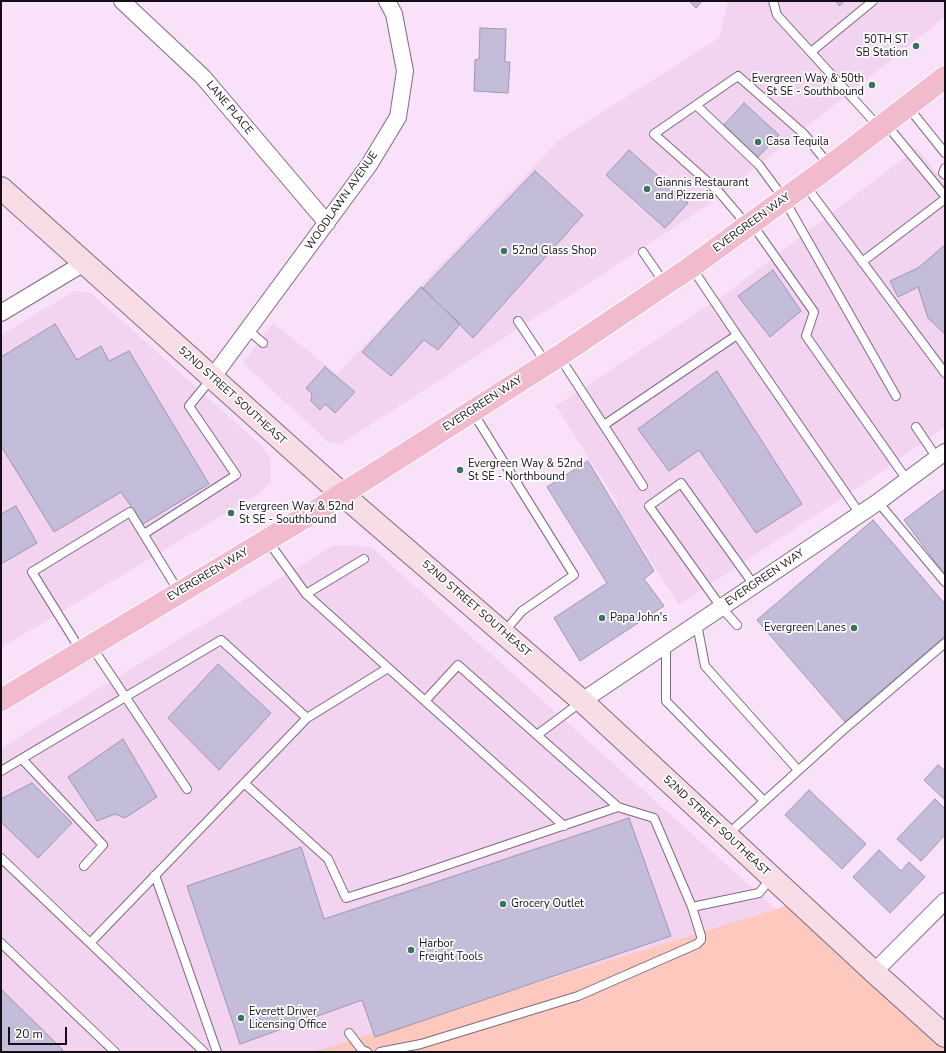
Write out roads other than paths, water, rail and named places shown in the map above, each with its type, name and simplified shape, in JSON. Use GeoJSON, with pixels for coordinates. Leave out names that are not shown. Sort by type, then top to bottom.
{"type":"FeatureCollection","features":[{"type":"Feature","properties":{"kind":"main road","name":"EVERGREEN WAY"},"geometry":{"type":"LineString","coordinates":[[1,700],[342,494],[552,360],[691,267],[830,166],[945,78]]}},
{"type":"Feature","properties":{"kind":"street","name":"LANE PLACE"},"geometry":{"type":"LineString","coordinates":[[122,1],[203,77],[328,223]]}},
{"type":"Feature","properties":{"kind":"street","name":"WOODLAWN AVENUE"},"geometry":{"type":"LineString","coordinates":[[212,378],[328,223],[369,165],[398,117],[405,71],[394,14],[387,1]]}},
{"type":"Feature","properties":{"kind":"street","name":"52ND STREET SOUTHEAST"},"geometry":{"type":"LineString","coordinates":[[1,188],[342,494],[582,701],[772,878],[945,1036]]}},
{"type":"Feature","properties":{"kind":"street"},"geometry":{"type":"LineString","coordinates":[[1,313],[84,263]]}},
{"type":"Feature","properties":{"kind":"street","name":"EVERGREEN WAY"},"geometry":{"type":"LineString","coordinates":[[582,701],[878,502],[941,455]]}},
{"type":"Feature","properties":{"kind":"street"},"geometry":{"type":"LineString","coordinates":[[874,972],[945,901]]}},
{"type":"Feature","properties":{"kind":"lane"},"geometry":{"type":"LineString","coordinates":[[774,1],[777,14],[811,52],[882,125],[945,197],[862,262]]}},
{"type":"Feature","properties":{"kind":"lane"},"geometry":{"type":"LineString","coordinates":[[811,52],[873,1]]}},
{"type":"Feature","properties":{"kind":"lane"},"geometry":{"type":"LineString","coordinates":[[830,166],[804,134],[738,76],[654,134],[719,192],[750,224],[814,312],[806,336],[907,480]]}},
{"type":"Feature","properties":{"kind":"lane"},"geometry":{"type":"LineString","coordinates":[[696,106],[759,165],[784,199],[896,396]]}},
{"type":"Feature","properties":{"kind":"lane"},"geometry":{"type":"LineString","coordinates":[[907,106],[945,153]]}},
{"type":"Feature","properties":{"kind":"lane"},"geometry":{"type":"LineString","coordinates":[[945,168],[943,173],[945,175]]}},
{"type":"Feature","properties":{"kind":"lane"},"geometry":{"type":"LineString","coordinates":[[805,184],[945,373]]}},
{"type":"Feature","properties":{"kind":"lane"},"geometry":{"type":"LineString","coordinates":[[643,252],[666,284]]}},
{"type":"Feature","properties":{"kind":"lane"},"geometry":{"type":"LineString","coordinates":[[691,267],[860,514]]}},
{"type":"Feature","properties":{"kind":"lane"},"geometry":{"type":"LineString","coordinates":[[518,321],[552,360],[604,425],[643,486]]}},
{"type":"Feature","properties":{"kind":"lane"},"geometry":{"type":"LineString","coordinates":[[248,330],[263,343]]}},
{"type":"Feature","properties":{"kind":"lane"},"geometry":{"type":"LineString","coordinates":[[604,425],[737,335]]}},
{"type":"Feature","properties":{"kind":"lane"},"geometry":{"type":"LineString","coordinates":[[144,534],[236,475],[189,406],[212,378]]}},
{"type":"Feature","properties":{"kind":"lane"},"geometry":{"type":"LineString","coordinates":[[472,411],[574,576],[522,611],[503,633]]}},
{"type":"Feature","properties":{"kind":"lane"},"geometry":{"type":"LineString","coordinates":[[916,427],[941,455]]}},
{"type":"Feature","properties":{"kind":"lane"},"geometry":{"type":"LineString","coordinates":[[737,625],[721,607],[649,506],[681,483],[754,585]]}},
{"type":"Feature","properties":{"kind":"lane"},"geometry":{"type":"LineString","coordinates":[[878,502],[945,582]]}},
{"type":"Feature","properties":{"kind":"lane"},"geometry":{"type":"LineString","coordinates":[[180,593],[130,512],[32,572],[86,649],[126,697],[187,789]]}},
{"type":"Feature","properties":{"kind":"lane"},"geometry":{"type":"LineString","coordinates":[[267,540],[306,594],[564,826]]}},
{"type":"Feature","properties":{"kind":"lane"},"geometry":{"type":"LineString","coordinates":[[306,594],[364,559]]}},
{"type":"Feature","properties":{"kind":"lane"},"geometry":{"type":"LineString","coordinates":[[697,624],[705,666],[798,770]]}},
{"type":"Feature","properties":{"kind":"lane"},"geometry":{"type":"LineString","coordinates":[[1,772],[221,640],[307,718]]}},
{"type":"Feature","properties":{"kind":"lane"},"geometry":{"type":"LineString","coordinates":[[727,835],[798,770],[945,643]]}},
{"type":"Feature","properties":{"kind":"lane"},"geometry":{"type":"LineString","coordinates":[[666,645],[666,701],[764,801]]}},
{"type":"Feature","properties":{"kind":"lane"},"geometry":{"type":"LineString","coordinates":[[380,1052],[421,1044],[578,996],[696,944],[701,940],[692,907],[654,818],[618,807],[458,665],[425,701]]}},
{"type":"Feature","properties":{"kind":"lane"},"geometry":{"type":"LineString","coordinates":[[90,943],[307,718],[388,668]]}},
{"type":"Feature","properties":{"kind":"lane"},"geometry":{"type":"LineString","coordinates":[[537,735],[582,701]]}},
{"type":"Feature","properties":{"kind":"lane"},"geometry":{"type":"LineString","coordinates":[[22,759],[103,845],[84,866]]}},
{"type":"Feature","properties":{"kind":"lane"},"geometry":{"type":"LineString","coordinates":[[244,783],[328,859],[346,898],[618,807]]}},
{"type":"Feature","properties":{"kind":"lane"},"geometry":{"type":"LineString","coordinates":[[1,858],[204,1052]]}},
{"type":"Feature","properties":{"kind":"lane"},"geometry":{"type":"LineString","coordinates":[[155,875],[217,1052]]}},
{"type":"Feature","properties":{"kind":"lane"},"geometry":{"type":"LineString","coordinates":[[692,907],[758,892],[772,878]]}},
{"type":"Feature","properties":{"kind":"lane"},"geometry":{"type":"LineString","coordinates":[[1,943],[115,1052]]}},
{"type":"Feature","properties":{"kind":"lane"},"geometry":{"type":"LineString","coordinates":[[348,1033],[362,1050],[367,1052]]}},
{"type":"Feature","properties":{"kind":"place","name":"50TH ST SB Station"},"geometry":{"type":"Point","coordinates":[916,46]}},
{"type":"Feature","properties":{"kind":"place","name":"Evergreen Way & 50th St SE - Southbound"},"geometry":{"type":"Point","coordinates":[872,85]}},
{"type":"Feature","properties":{"kind":"place","name":"Casa Tequila"},"geometry":{"type":"Point","coordinates":[758,142]}},
{"type":"Feature","properties":{"kind":"place","name":"Giannis Restaurant and Pizzeria"},"geometry":{"type":"Point","coordinates":[647,189]}},
{"type":"Feature","properties":{"kind":"place","name":"52nd Glass Shop"},"geometry":{"type":"Point","coordinates":[504,251]}},
{"type":"Feature","properties":{"kind":"place","name":"Evergreen Way & 52nd St SE - Northbound"},"geometry":{"type":"Point","coordinates":[460,470]}},
{"type":"Feature","properties":{"kind":"place","name":"Evergreen Way & 52nd St SE - Southbound"},"geometry":{"type":"Point","coordinates":[231,513]}},
{"type":"Feature","properties":{"kind":"place","name":"Papa John's"},"geometry":{"type":"Point","coordinates":[602,618]}},
{"type":"Feature","properties":{"kind":"place","name":"Evergreen Lanes"},"geometry":{"type":"Point","coordinates":[854,628]}},
{"type":"Feature","properties":{"kind":"place","name":"Grocery Outlet"},"geometry":{"type":"Point","coordinates":[503,904]}},
{"type":"Feature","properties":{"kind":"place","name":"Harbor Freight Tools"},"geometry":{"type":"Point","coordinates":[411,950]}},
{"type":"Feature","properties":{"kind":"place","name":"Everett Driver Licensing Office"},"geometry":{"type":"Point","coordinates":[241,1018]}}]}
